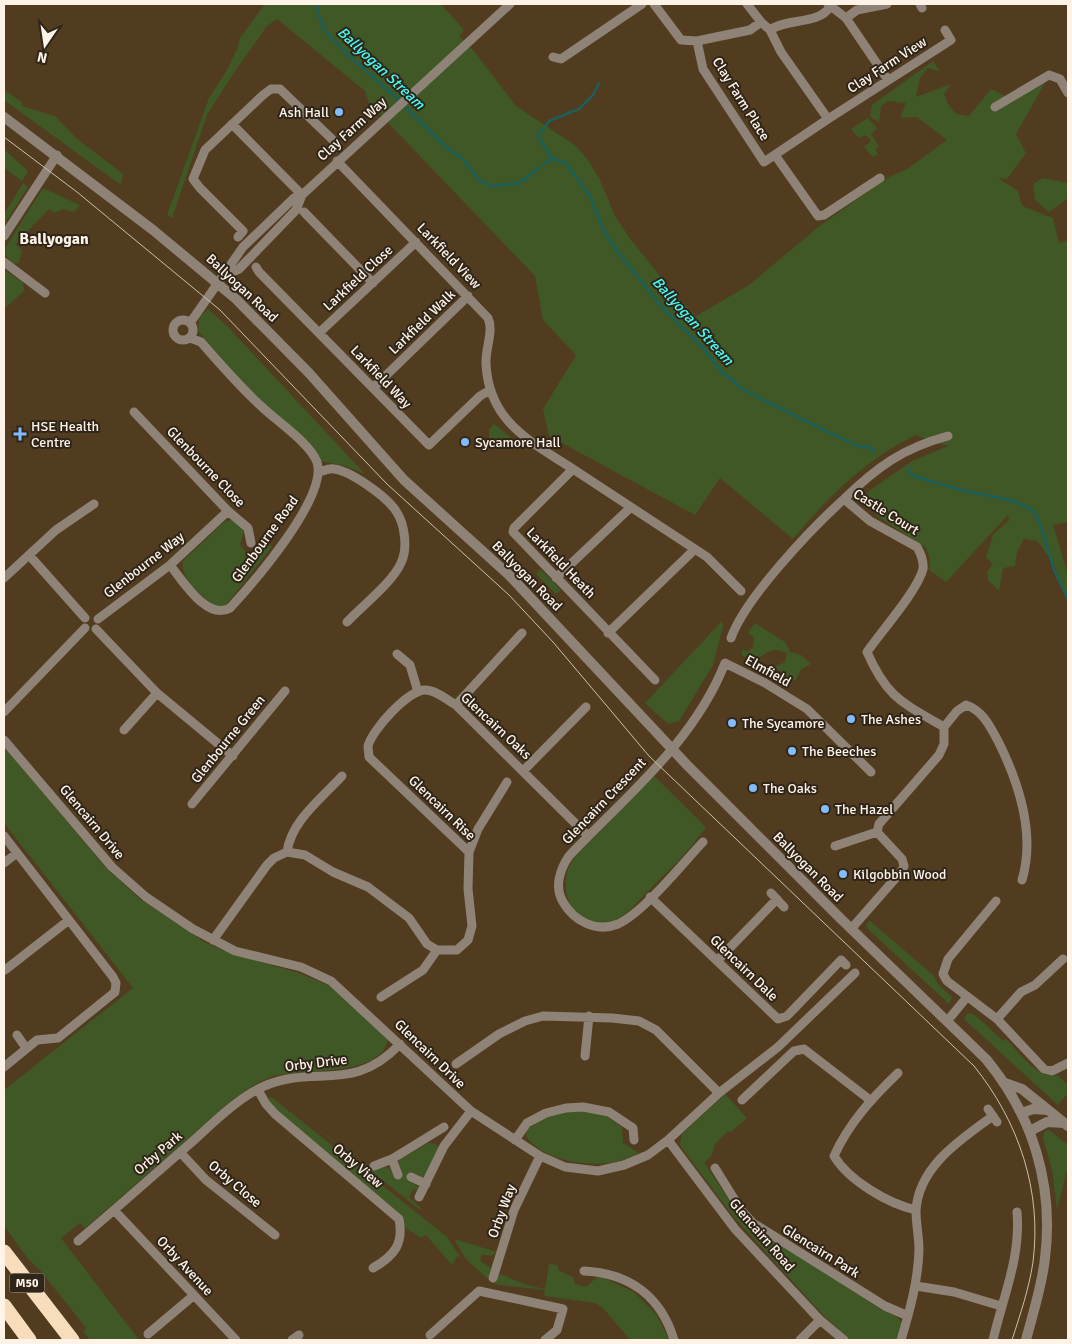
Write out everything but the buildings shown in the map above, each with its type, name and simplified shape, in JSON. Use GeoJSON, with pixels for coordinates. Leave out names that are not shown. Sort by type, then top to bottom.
{"type":"FeatureCollection","features":[{"type":"Feature","properties":{"kind":"highway","name":"M50"},"geometry":{"type":"LineString","coordinates":[[4,1252],[72,1340]]}},
{"type":"Feature","properties":{"kind":"highway","name":"M50"},"geometry":{"type":"LineString","coordinates":[[4,1306],[29,1340]]}},
{"type":"Feature","properties":{"kind":"street","name":"Clay Farm Way"},"geometry":{"type":"LineString","coordinates":[[222,279],[228,266],[243,247],[294,198],[302,195],[510,4]]}},
{"type":"Feature","properties":{"kind":"street"},"geometry":{"type":"LineString","coordinates":[[553,57],[561,59],[642,4]]}},
{"type":"Feature","properties":{"kind":"street"},"geometry":{"type":"LineString","coordinates":[[654,4],[681,40],[697,41],[750,30],[760,22]]}},
{"type":"Feature","properties":{"kind":"street"},"geometry":{"type":"LineString","coordinates":[[747,4],[760,22],[770,30],[781,52],[828,119]]}},
{"type":"Feature","properties":{"kind":"street"},"geometry":{"type":"LineString","coordinates":[[846,18],[857,10],[887,4]]}},
{"type":"Feature","properties":{"kind":"street"},"geometry":{"type":"LineString","coordinates":[[770,30],[783,23],[822,15],[829,5],[846,18],[888,80]]}},
{"type":"Feature","properties":{"kind":"street","name":"Clay Farm View"},"geometry":{"type":"LineString","coordinates":[[828,119],[951,40],[945,30]]}},
{"type":"Feature","properties":{"kind":"street","name":"Clay Farm Place"},"geometry":{"type":"LineString","coordinates":[[697,41],[700,59],[709,78],[764,162],[828,119]]}},
{"type":"Feature","properties":{"kind":"street"},"geometry":{"type":"LineString","coordinates":[[995,106],[1049,75],[1060,79],[1068,93]]}},
{"type":"Feature","properties":{"kind":"street"},"geometry":{"type":"LineString","coordinates":[[238,237],[243,231],[200,188],[193,178],[205,150],[232,124],[270,89],[280,89],[337,144]]}},
{"type":"Feature","properties":{"kind":"street","name":"Ballyogan Road"},"geometry":{"type":"LineString","coordinates":[[4,117],[222,279],[404,480],[509,575],[673,749],[851,929],[948,1020],[986,1059],[1005,1083],[1030,1130],[1043,1176],[1046,1196],[1047,1242],[1043,1276],[1026,1340]]}},
{"type":"Feature","properties":{"kind":"street"},"geometry":{"type":"LineString","coordinates":[[232,124],[302,195]]}},
{"type":"Feature","properties":{"kind":"street"},"geometry":{"type":"LineString","coordinates":[[4,236],[57,155]]}},
{"type":"Feature","properties":{"kind":"street"},"geometry":{"type":"LineString","coordinates":[[775,155],[818,216],[824,215],[880,178]]}},
{"type":"Feature","properties":{"kind":"street","name":"Larkfield View"},"geometry":{"type":"LineString","coordinates":[[337,161],[490,320],[486,359],[490,390]]}},
{"type":"Feature","properties":{"kind":"street"},"geometry":{"type":"LineString","coordinates":[[304,212],[373,283]]}},
{"type":"Feature","properties":{"kind":"street","name":"Larkfield Close"},"geometry":{"type":"LineString","coordinates":[[319,334],[416,242]]}},
{"type":"Feature","properties":{"kind":"street"},"geometry":{"type":"LineString","coordinates":[[4,262],[45,293]]}},
{"type":"Feature","properties":{"kind":"street","name":"Larkfield Way"},"geometry":{"type":"LineString","coordinates":[[256,267],[319,334],[429,445],[480,396],[490,390]]}},
{"type":"Feature","properties":{"kind":"street"},"geometry":{"type":"LineString","coordinates":[[190,322],[222,279]]}},
{"type":"Feature","properties":{"kind":"street","name":"Larkfield Walk"},"geometry":{"type":"LineString","coordinates":[[373,388],[468,296]]}},
{"type":"Feature","properties":{"kind":"street"},"geometry":{"type":"LineString","coordinates":[[178,321],[190,322],[194,332],[190,338],[184,341],[177,339],[173,329],[178,321]]}},
{"type":"Feature","properties":{"kind":"street"},"geometry":{"type":"LineString","coordinates":[[190,338],[201,342],[260,406],[306,448],[316,460],[319,472],[333,468],[356,476],[396,511],[404,528],[402,562],[391,578],[347,622]]}},
{"type":"Feature","properties":{"kind":"street"},"geometry":{"type":"LineString","coordinates":[[490,390],[504,419],[514,429],[714,562],[742,591]]}},
{"type":"Feature","properties":{"kind":"street","name":"Glenbourne Close"},"geometry":{"type":"LineString","coordinates":[[134,412],[228,511],[248,528],[251,543]]}},
{"type":"Feature","properties":{"kind":"street"},"geometry":{"type":"LineString","coordinates":[[844,499],[865,478],[900,453],[948,436]]}},
{"type":"Feature","properties":{"kind":"street","name":"Larkfield Heath"},"geometry":{"type":"LineString","coordinates":[[573,469],[513,530],[515,535],[655,680]]}},
{"type":"Feature","properties":{"kind":"street","name":"Glenbourne Road"},"geometry":{"type":"LineString","coordinates":[[170,565],[209,609],[220,612],[230,608],[301,518],[312,497],[319,472]]}},
{"type":"Feature","properties":{"kind":"street","name":"Castle Court"},"geometry":{"type":"LineString","coordinates":[[731,638],[742,616],[771,578],[844,499],[870,521],[917,547],[920,552],[922,570],[892,619],[867,652],[876,673],[890,692],[904,705],[944,727]]}},
{"type":"Feature","properties":{"kind":"street"},"geometry":{"type":"LineString","coordinates":[[4,578],[56,530],[94,504]]}},
{"type":"Feature","properties":{"kind":"street"},"geometry":{"type":"LineString","coordinates":[[556,578],[631,507]]}},
{"type":"Feature","properties":{"kind":"street","name":"Glenbourne Way"},"geometry":{"type":"LineString","coordinates":[[98,618],[170,565],[228,511]]}},
{"type":"Feature","properties":{"kind":"street"},"geometry":{"type":"LineString","coordinates":[[608,633],[695,549]]}},
{"type":"Feature","properties":{"kind":"street"},"geometry":{"type":"LineString","coordinates":[[29,555],[85,618]]}},
{"type":"Feature","properties":{"kind":"street"},"geometry":{"type":"LineString","coordinates":[[84,628],[83,622],[85,618],[92,615],[98,618],[99,626],[96,630]]}},
{"type":"Feature","properties":{"kind":"street"},"geometry":{"type":"LineString","coordinates":[[84,628],[89,631],[96,630]]}},
{"type":"Feature","properties":{"kind":"street"},"geometry":{"type":"LineString","coordinates":[[4,712],[84,628]]}},
{"type":"Feature","properties":{"kind":"street"},"geometry":{"type":"LineString","coordinates":[[96,630],[157,693],[233,756]]}},
{"type":"Feature","properties":{"kind":"street"},"geometry":{"type":"LineString","coordinates":[[456,705],[522,633]]}},
{"type":"Feature","properties":{"kind":"street"},"geometry":{"type":"LineString","coordinates":[[397,654],[410,665],[418,692]]}},
{"type":"Feature","properties":{"kind":"street"},"geometry":{"type":"LineString","coordinates":[[724,663],[727,654]]}},
{"type":"Feature","properties":{"kind":"street","name":"Elmfield"},"geometry":{"type":"LineString","coordinates":[[673,749],[711,696],[724,663],[765,683],[807,709],[872,772]]}},
{"type":"Feature","properties":{"kind":"street","name":"Glencairn Oaks"},"geometry":{"type":"LineString","coordinates":[[418,692],[424,690],[435,692],[456,705],[588,836]]}},
{"type":"Feature","properties":{"kind":"street","name":"Glenbourne Green"},"geometry":{"type":"LineString","coordinates":[[192,804],[285,691]]}},
{"type":"Feature","properties":{"kind":"street","name":"Glencairn Rise"},"geometry":{"type":"LineString","coordinates":[[418,692],[410,695],[376,732],[368,746],[369,758],[469,852],[468,889],[472,926],[468,940],[457,950],[437,950]]}},
{"type":"Feature","properties":{"kind":"street"},"geometry":{"type":"LineString","coordinates":[[124,730],[157,693]]}},
{"type":"Feature","properties":{"kind":"street"},"geometry":{"type":"LineString","coordinates":[[877,832],[879,824],[884,817],[910,790],[939,755],[944,744],[944,727],[957,711],[966,705],[977,708],[1000,744],[1013,770],[1025,818],[1025,869],[1022,880]]}},
{"type":"Feature","properties":{"kind":"street"},"geometry":{"type":"LineString","coordinates":[[523,772],[586,707]]}},
{"type":"Feature","properties":{"kind":"street","name":"Glencairn Drive"},"geometry":{"type":"LineString","coordinates":[[4,740],[112,868],[146,897],[212,940],[235,951],[301,968],[331,981],[471,1111],[540,1156],[566,1167],[598,1170],[624,1165],[648,1155],[668,1140],[719,1093],[778,1047],[855,973]]}},
{"type":"Feature","properties":{"kind":"street","name":"Glencairn Crescent"},"geometry":{"type":"LineString","coordinates":[[673,749],[569,856],[559,877],[562,899],[569,912],[588,925],[607,927],[624,921],[703,842]]}},
{"type":"Feature","properties":{"kind":"street"},"geometry":{"type":"LineString","coordinates":[[287,852],[288,840],[294,829],[342,776]]}},
{"type":"Feature","properties":{"kind":"street"},"geometry":{"type":"LineString","coordinates":[[469,852],[478,829],[507,782]]}},
{"type":"Feature","properties":{"kind":"street"},"geometry":{"type":"LineString","coordinates":[[835,846],[877,832]]}},
{"type":"Feature","properties":{"kind":"street"},"geometry":{"type":"LineString","coordinates":[[851,929],[901,872],[904,866],[902,859],[877,832]]}},
{"type":"Feature","properties":{"kind":"street"},"geometry":{"type":"LineString","coordinates":[[4,836],[116,983],[115,992],[58,1038],[37,1040],[4,1067]]}},
{"type":"Feature","properties":{"kind":"street"},"geometry":{"type":"LineString","coordinates":[[212,940],[274,858],[287,852],[305,856],[374,892],[409,918],[427,944],[437,950],[424,970],[381,997]]}},
{"type":"Feature","properties":{"kind":"street"},"geometry":{"type":"LineString","coordinates":[[4,863],[16,853]]}},
{"type":"Feature","properties":{"kind":"street"},"geometry":{"type":"LineString","coordinates":[[717,961],[774,896],[784,907]]}},
{"type":"Feature","properties":{"kind":"street","name":"Glencairn Dale"},"geometry":{"type":"LineString","coordinates":[[650,897],[775,1018],[781,1019],[787,1016],[843,963]]}},
{"type":"Feature","properties":{"kind":"street"},"geometry":{"type":"LineString","coordinates":[[996,901],[944,966],[943,974],[947,981],[997,1019],[1044,1069],[1052,1071],[1068,1063]]}},
{"type":"Feature","properties":{"kind":"street"},"geometry":{"type":"LineString","coordinates":[[5,970],[69,920]]}},
{"type":"Feature","properties":{"kind":"street"},"geometry":{"type":"LineString","coordinates":[[997,1019],[1021,992],[1035,985],[1063,958]]}},
{"type":"Feature","properties":{"kind":"street"},"geometry":{"type":"LineString","coordinates":[[948,1020],[968,997]]}},
{"type":"Feature","properties":{"kind":"street"},"geometry":{"type":"LineString","coordinates":[[456,1064],[499,1034],[525,1021],[543,1016],[589,1016],[639,1021],[656,1030],[719,1093]]}},
{"type":"Feature","properties":{"kind":"street"},"geometry":{"type":"LineString","coordinates":[[585,1056],[589,1016]]}},
{"type":"Feature","properties":{"kind":"street"},"geometry":{"type":"LineString","coordinates":[[17,1035],[26,1048]]}},
{"type":"Feature","properties":{"kind":"street","name":"Orby Drive"},"geometry":{"type":"LineString","coordinates":[[258,1090],[285,1080],[328,1078],[366,1069],[386,1058],[400,1044]]}},
{"type":"Feature","properties":{"kind":"street"},"geometry":{"type":"LineString","coordinates":[[742,1100],[794,1051],[804,1048],[870,1100]]}},
{"type":"Feature","properties":{"kind":"street"},"geometry":{"type":"LineString","coordinates":[[898,1073],[870,1100],[842,1140],[834,1156],[840,1167],[875,1192],[899,1206],[916,1210]]}},
{"type":"Feature","properties":{"kind":"street","name":"Ballyogan Road"},"geometry":{"type":"LineString","coordinates":[[1005,1083],[1022,1089],[1067,1125]]}},
{"type":"Feature","properties":{"kind":"street","name":"Orby Park"},"geometry":{"type":"LineString","coordinates":[[78,1241],[227,1111],[258,1090]]}},
{"type":"Feature","properties":{"kind":"street","name":"Orby View"},"geometry":{"type":"LineString","coordinates":[[258,1090],[274,1114],[399,1219],[402,1233],[395,1250],[385,1261],[372,1268]]}},
{"type":"Feature","properties":{"kind":"street"},"geometry":{"type":"LineString","coordinates":[[515,1140],[527,1123],[546,1113],[583,1107],[609,1112],[633,1128],[634,1140]]}},
{"type":"Feature","properties":{"kind":"street"},"geometry":{"type":"LineString","coordinates":[[1022,1113],[1033,1109],[1049,1110]]}},
{"type":"Feature","properties":{"kind":"street"},"geometry":{"type":"LineString","coordinates":[[419,1197],[444,1146],[471,1111]]}},
{"type":"Feature","properties":{"kind":"street"},"geometry":{"type":"LineString","coordinates":[[901,1340],[916,1286],[919,1248],[916,1210],[926,1180],[942,1156],[964,1136],[993,1116]]}},
{"type":"Feature","properties":{"kind":"street","name":"Ballyogan Road"},"geometry":{"type":"LineString","coordinates":[[1030,1130],[1047,1122],[1067,1125]]}},
{"type":"Feature","properties":{"kind":"street"},"geometry":{"type":"LineString","coordinates":[[374,1166],[392,1159],[444,1127]]}},
{"type":"Feature","properties":{"kind":"street"},"geometry":{"type":"LineString","coordinates":[[434,1134],[444,1146]]}},
{"type":"Feature","properties":{"kind":"street","name":"Glencairn Road"},"geometry":{"type":"LineString","coordinates":[[668,1140],[735,1229],[820,1320],[844,1340]]}},
{"type":"Feature","properties":{"kind":"street","name":"Orby Close"},"geometry":{"type":"LineString","coordinates":[[180,1152],[206,1180],[275,1235]]}},
{"type":"Feature","properties":{"kind":"street","name":"Orby Way"},"geometry":{"type":"LineString","coordinates":[[494,1278],[514,1210],[540,1156]]}},
{"type":"Feature","properties":{"kind":"street"},"geometry":{"type":"LineString","coordinates":[[392,1159],[398,1175]]}},
{"type":"Feature","properties":{"kind":"street","name":"Glencairn Park"},"geometry":{"type":"LineString","coordinates":[[715,1168],[741,1210],[753,1223],[885,1306],[908,1316]]}},
{"type":"Feature","properties":{"kind":"street"},"geometry":{"type":"LineString","coordinates":[[411,1177],[426,1184]]}},
{"type":"Feature","properties":{"kind":"street","name":"Orby Avenue"},"geometry":{"type":"LineString","coordinates":[[114,1210],[236,1340]]}},
{"type":"Feature","properties":{"kind":"street"},"geometry":{"type":"LineString","coordinates":[[993,1340],[1001,1306],[1015,1264],[1019,1230],[1017,1212]]}},
{"type":"Feature","properties":{"kind":"street"},"geometry":{"type":"LineString","coordinates":[[584,1271],[606,1272],[627,1280],[639,1289],[669,1323],[674,1340]]}},
{"type":"Feature","properties":{"kind":"street"},"geometry":{"type":"LineString","coordinates":[[916,1286],[954,1292],[1001,1306]]}},
{"type":"Feature","properties":{"kind":"street"},"geometry":{"type":"LineString","coordinates":[[430,1339],[479,1291],[563,1309],[557,1330],[544,1340]]}},
{"type":"Feature","properties":{"kind":"street"},"geometry":{"type":"LineString","coordinates":[[148,1334],[193,1296]]}},
{"type":"Feature","properties":{"kind":"street"},"geometry":{"type":"LineString","coordinates":[[800,1340],[820,1320]]}},
{"type":"Feature","properties":{"kind":"green space"},"geometry":{"type":"Polygon","coordinates":[[[265,4],[441,4],[464,30],[459,36],[474,51],[516,106],[576,146],[588,160],[600,180],[615,216],[631,240],[672,291],[696,316],[749,285],[817,228],[885,179],[907,169],[947,140],[917,117],[900,118],[906,103],[888,101],[881,106],[879,122],[870,117],[872,105],[933,61],[940,71],[928,68],[920,78],[916,97],[951,84],[944,94],[948,104],[956,114],[969,116],[991,89],[1013,100],[1045,83],[1016,134],[1026,153],[1007,179],[998,178],[1018,191],[1022,206],[1053,218],[1059,243],[1068,240],[1068,522],[1053,525],[1068,575],[1068,603],[1053,562],[1037,541],[1024,539],[1017,552],[1015,566],[1003,568],[999,591],[988,580],[987,572],[993,564],[986,557],[993,535],[1009,520],[1008,515],[946,582],[929,570],[930,559],[926,548],[877,516],[865,498],[869,491],[912,461],[948,446],[915,435],[896,445],[863,468],[820,508],[793,539],[720,478],[695,515],[549,436],[543,409],[576,355],[543,320],[535,276],[369,103],[365,91],[277,19],[267,26],[207,115],[172,218],[167,215],[209,98],[227,70],[240,38],[265,4]]]}},
{"type":"Feature","properties":{"kind":"green space"},"geometry":{"type":"Polygon","coordinates":[[[4,90],[22,102],[22,106],[55,116],[76,138],[123,174],[121,185],[4,100],[4,90]]]}},
{"type":"Feature","properties":{"kind":"green space"},"geometry":{"type":"Polygon","coordinates":[[[868,118],[877,128],[871,134],[879,146],[875,149],[878,154],[873,157],[864,147],[871,141],[866,135],[859,138],[851,129],[868,118]]]}},
{"type":"Feature","properties":{"kind":"green space"},"geometry":{"type":"Polygon","coordinates":[[[4,149],[28,171],[22,181],[4,168],[4,149]]]}},
{"type":"Feature","properties":{"kind":"green space"},"geometry":{"type":"Polygon","coordinates":[[[1043,178],[1068,183],[1068,198],[1049,212],[1035,200],[1033,184],[1043,178]]]}},
{"type":"Feature","properties":{"kind":"green space"},"geometry":{"type":"Polygon","coordinates":[[[23,183],[28,187],[4,225],[4,214],[23,183]]]}},
{"type":"Feature","properties":{"kind":"green space"},"geometry":{"type":"Polygon","coordinates":[[[43,188],[80,205],[74,212],[63,209],[54,213],[49,209],[15,244],[22,250],[19,263],[13,264],[5,254],[5,248],[43,188]]]}},
{"type":"Feature","properties":{"kind":"green space"},"geometry":{"type":"Polygon","coordinates":[[[4,269],[23,283],[24,291],[4,309],[4,269]]]}},
{"type":"Feature","properties":{"kind":"green space"},"geometry":{"type":"Polygon","coordinates":[[[208,309],[228,327],[365,474],[345,466],[321,461],[242,383],[198,331],[199,318],[208,309]]]}},
{"type":"Feature","properties":{"kind":"green space"},"geometry":{"type":"Polygon","coordinates":[[[494,424],[518,443],[519,449],[489,442],[489,429],[494,424]]]}},
{"type":"Feature","properties":{"kind":"green space"},"geometry":{"type":"Polygon","coordinates":[[[234,519],[244,531],[240,545],[246,552],[255,552],[264,539],[272,547],[225,606],[217,607],[205,599],[188,581],[183,568],[183,561],[224,522],[234,519]]]}},
{"type":"Feature","properties":{"kind":"green space"},"geometry":{"type":"Polygon","coordinates":[[[540,569],[561,590],[556,594],[536,574],[540,569]]]}},
{"type":"Feature","properties":{"kind":"green space"},"geometry":{"type":"Polygon","coordinates":[[[722,621],[723,626],[713,665],[679,721],[668,724],[645,703],[722,621]]]}},
{"type":"Feature","properties":{"kind":"green space"},"geometry":{"type":"Polygon","coordinates":[[[755,623],[785,642],[790,652],[801,655],[811,664],[801,669],[795,681],[783,676],[780,670],[770,669],[785,662],[787,653],[772,650],[758,659],[742,656],[742,649],[747,652],[753,647],[754,638],[748,632],[755,623]]]}},
{"type":"Feature","properties":{"kind":"green space"},"geometry":{"type":"Polygon","coordinates":[[[4,747],[106,868],[140,899],[204,942],[232,954],[299,973],[330,986],[388,1040],[382,1052],[370,1061],[337,1069],[284,1074],[271,1077],[248,1088],[217,1112],[85,1228],[80,1223],[61,1238],[139,1340],[90,1340],[83,1331],[86,1328],[40,1270],[29,1260],[4,1226],[4,1090],[133,988],[4,823],[4,747]]]}},
{"type":"Feature","properties":{"kind":"green space"},"geometry":{"type":"Polygon","coordinates":[[[654,776],[706,827],[678,861],[634,906],[619,918],[605,923],[593,922],[582,917],[573,909],[568,898],[566,885],[567,871],[574,858],[654,776]]]}},
{"type":"Feature","properties":{"kind":"green space"},"geometry":{"type":"Polygon","coordinates":[[[870,921],[933,975],[938,984],[952,997],[949,1004],[869,930],[866,924],[870,921]]]}},
{"type":"Feature","properties":{"kind":"green space"},"geometry":{"type":"Polygon","coordinates":[[[968,1013],[975,1015],[1003,1041],[1006,1039],[1036,1069],[1050,1075],[1057,1075],[1068,1085],[1068,1093],[1058,1105],[964,1019],[968,1013]]]}},
{"type":"Feature","properties":{"kind":"green space"},"geometry":{"type":"Polygon","coordinates":[[[273,1093],[362,1163],[374,1169],[389,1167],[394,1177],[399,1160],[428,1143],[436,1144],[439,1148],[426,1176],[421,1178],[411,1173],[407,1180],[419,1187],[419,1191],[413,1189],[409,1197],[421,1208],[420,1210],[273,1093]]]}},
{"type":"Feature","properties":{"kind":"green space"},"geometry":{"type":"Polygon","coordinates":[[[725,1094],[747,1118],[731,1132],[728,1131],[715,1144],[712,1155],[704,1163],[736,1210],[751,1226],[879,1308],[897,1317],[902,1323],[896,1340],[851,1340],[823,1315],[732,1215],[680,1145],[682,1134],[725,1094]]]}},
{"type":"Feature","properties":{"kind":"green space"},"geometry":{"type":"Polygon","coordinates":[[[270,1096],[447,1237],[461,1258],[457,1256],[452,1265],[426,1235],[421,1238],[404,1227],[397,1211],[281,1117],[269,1101],[270,1096]]]}},
{"type":"Feature","properties":{"kind":"green space"},"geometry":{"type":"Polygon","coordinates":[[[575,1109],[606,1116],[622,1127],[623,1143],[639,1153],[609,1163],[576,1162],[564,1160],[542,1151],[526,1136],[527,1129],[549,1116],[575,1109]]]}},
{"type":"Feature","properties":{"kind":"green space"},"geometry":{"type":"Polygon","coordinates":[[[1049,1130],[1068,1145],[1068,1167],[1057,1209],[1052,1170],[1043,1138],[1045,1131],[1049,1130]]]}},
{"type":"Feature","properties":{"kind":"green space"},"geometry":{"type":"Polygon","coordinates":[[[454,1239],[497,1252],[491,1256],[482,1254],[480,1261],[491,1268],[488,1279],[466,1259],[454,1239]]]}},
{"type":"Feature","properties":{"kind":"green space"},"geometry":{"type":"Polygon","coordinates":[[[549,1264],[557,1265],[559,1271],[573,1277],[575,1284],[586,1287],[596,1278],[602,1277],[634,1292],[656,1314],[669,1340],[630,1340],[603,1308],[595,1303],[544,1296],[545,1290],[494,1284],[500,1274],[527,1285],[545,1289],[549,1264]]]}},
{"type":"Feature","properties":{"kind":"waterway","name":"Ballyogan Stream"},"geometry":{"type":"LineString","coordinates":[[316,4],[323,29],[345,52],[400,101]]}},
{"type":"Feature","properties":{"kind":"waterway"},"geometry":{"type":"LineString","coordinates":[[552,159],[538,136],[549,121],[579,109],[593,95],[599,83]]}},
{"type":"Feature","properties":{"kind":"waterway","name":"Ballyogan Stream"},"geometry":{"type":"LineString","coordinates":[[403,105],[447,148],[462,158],[479,180],[491,186],[519,183],[540,167]]}},
{"type":"Feature","properties":{"kind":"waterway","name":"Ballyogan Stream"},"geometry":{"type":"LineString","coordinates":[[544,164],[552,159],[565,162],[590,196],[604,232],[621,256],[662,307],[703,348],[722,372],[742,389],[761,399],[859,447],[869,447],[874,451]]}},
{"type":"Feature","properties":{"kind":"waterway","name":"Ballyogan Stream"},"geometry":{"type":"LineString","coordinates":[[907,468],[913,476],[961,490],[1014,501],[1034,511],[1054,570],[1068,599]]}},
{"type":"Feature","properties":{"kind":"tram line"},"geometry":{"type":"LineString","coordinates":[[4,137],[77,192],[220,310],[387,484],[509,595],[553,642],[649,756],[974,1066],[990,1088],[1015,1134],[1024,1158],[1034,1209],[1033,1262],[1027,1292],[1012,1340]]}},
{"type":"Feature","properties":{"kind":"place","name":"Ash Hall"},"geometry":{"type":"Point","coordinates":[339,112]}},
{"type":"Feature","properties":{"kind":"place","name":"HSE Health Centre"},"geometry":{"type":"Point","coordinates":[20,434]}},
{"type":"Feature","properties":{"kind":"place","name":"Sycamore Hall"},"geometry":{"type":"Point","coordinates":[465,442]}},
{"type":"Feature","properties":{"kind":"place","name":"The Ashes"},"geometry":{"type":"Point","coordinates":[851,719]}},
{"type":"Feature","properties":{"kind":"place","name":"The Sycamore"},"geometry":{"type":"Point","coordinates":[732,723]}},
{"type":"Feature","properties":{"kind":"place","name":"The Beeches"},"geometry":{"type":"Point","coordinates":[792,751]}},
{"type":"Feature","properties":{"kind":"place","name":"The Oaks"},"geometry":{"type":"Point","coordinates":[753,788]}},
{"type":"Feature","properties":{"kind":"place","name":"The Hazel"},"geometry":{"type":"Point","coordinates":[825,809]}},
{"type":"Feature","properties":{"kind":"place","name":"Kilgobbin Wood"},"geometry":{"type":"Point","coordinates":[843,874]}},
{"type":"Feature","properties":{"kind":"district","name":"Ballyogan"},"geometry":{"type":"Point","coordinates":[54,239]}}]}
